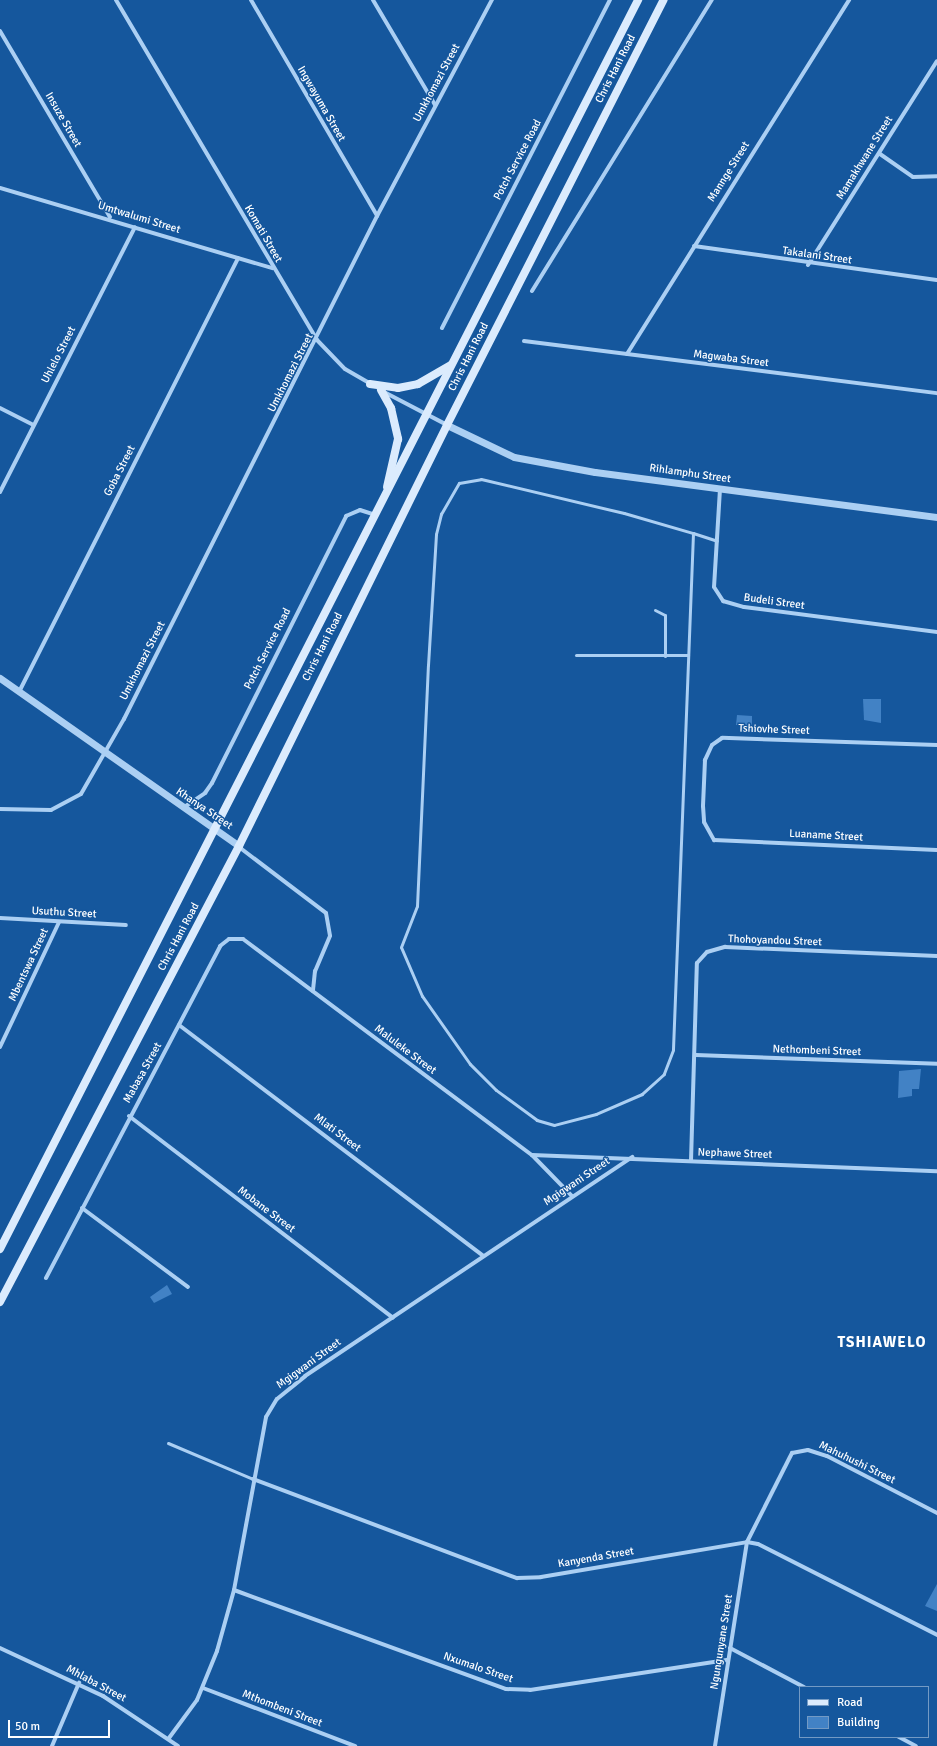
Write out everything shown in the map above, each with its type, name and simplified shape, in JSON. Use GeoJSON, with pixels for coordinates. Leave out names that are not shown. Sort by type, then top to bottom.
{"type":"FeatureCollection","features":[{"type":"Feature","properties":{"kind":"main road","name":"Chris Hani Road"},"geometry":{"type":"LineString","coordinates":[[0,1249],[638,0]]}},
{"type":"Feature","properties":{"kind":"main road","name":"Chris Hani Road"},"geometry":{"type":"LineString","coordinates":[[0,1302],[239,846],[447,425],[664,0]]}},
{"type":"Feature","properties":{"kind":"main road"},"geometry":{"type":"LineString","coordinates":[[370,384],[398,388],[418,384],[453,364]]}},
{"type":"Feature","properties":{"kind":"main road"},"geometry":{"type":"LineString","coordinates":[[381,390],[391,408],[398,439],[384,499]]}},
{"type":"Feature","properties":{"kind":"street","name":"Komati Street"},"geometry":{"type":"LineString","coordinates":[[116,0],[272,268],[317,340],[345,369],[447,425]]}},
{"type":"Feature","properties":{"kind":"street","name":"Ingwayuma Street"},"geometry":{"type":"LineString","coordinates":[[250,0],[377,216]]}},
{"type":"Feature","properties":{"kind":"street"},"geometry":{"type":"LineString","coordinates":[[373,0],[435,105]]}},
{"type":"Feature","properties":{"kind":"street","name":"Umkhomazi Street"},"geometry":{"type":"LineString","coordinates":[[0,810],[50,810],[65,805],[81,794],[104,753],[317,340],[377,216],[492,0]]}},
{"type":"Feature","properties":{"kind":"street","name":"Potch Service Road"},"geometry":{"type":"LineString","coordinates":[[442,328],[610,0]]}},
{"type":"Feature","properties":{"kind":"street"},"geometry":{"type":"LineString","coordinates":[[532,291],[712,0]]}},
{"type":"Feature","properties":{"kind":"street","name":"Mannge Street"},"geometry":{"type":"LineString","coordinates":[[627,354],[849,0]]}},
{"type":"Feature","properties":{"kind":"street","name":"Insuze Street"},"geometry":{"type":"LineString","coordinates":[[0,31],[110,218]]}},
{"type":"Feature","properties":{"kind":"street","name":"Mamakhwane Street"},"geometry":{"type":"LineString","coordinates":[[808,265],[880,154],[937,61]]}},
{"type":"Feature","properties":{"kind":"street"},"geometry":{"type":"LineString","coordinates":[[880,154],[913,177],[937,176]]}},
{"type":"Feature","properties":{"kind":"street","name":"Umtwalumi Street"},"geometry":{"type":"LineString","coordinates":[[0,188],[110,218],[135,227],[272,268]]}},
{"type":"Feature","properties":{"kind":"street","name":"Uhlelo Street"},"geometry":{"type":"LineString","coordinates":[[0,492],[135,227]]}},
{"type":"Feature","properties":{"kind":"street","name":"Takalani Street"},"geometry":{"type":"LineString","coordinates":[[694,246],[808,265],[937,280]]}},
{"type":"Feature","properties":{"kind":"street","name":"Goba Street"},"geometry":{"type":"LineString","coordinates":[[19,692],[238,258]]}},
{"type":"Feature","properties":{"kind":"street","name":"Magwaba Street"},"geometry":{"type":"LineString","coordinates":[[524,341],[937,392]]}},
{"type":"Feature","properties":{"kind":"street"},"geometry":{"type":"LineString","coordinates":[[0,408],[33,425]]}},
{"type":"Feature","properties":{"kind":"street","name":"Rihlamphu Street"},"geometry":{"type":"LineString","coordinates":[[447,425],[514,457],[720,489],[937,517]]}},
{"type":"Feature","properties":{"kind":"street","name":"Budeli Street"},"geometry":{"type":"LineString","coordinates":[[720,489],[714,587],[723,601],[731,605],[937,632]]}},
{"type":"Feature","properties":{"kind":"street","name":"Potch Service Road"},"geometry":{"type":"LineString","coordinates":[[182,808],[201,796],[212,783],[346,516],[360,510],[375,515]]}},
{"type":"Feature","properties":{"kind":"street","name":"Khanya Street"},"geometry":{"type":"LineString","coordinates":[[0,678],[182,808],[239,846],[326,913],[330,936],[315,971],[313,991]]}},
{"type":"Feature","properties":{"kind":"street","name":"Tshiovhe Street"},"geometry":{"type":"LineString","coordinates":[[714,840],[703,815],[706,760],[712,745],[722,738],[937,746]]}},
{"type":"Feature","properties":{"kind":"street","name":"Luaname Street"},"geometry":{"type":"LineString","coordinates":[[714,840],[937,850]]}},
{"type":"Feature","properties":{"kind":"street","name":"Usuthu Street"},"geometry":{"type":"LineString","coordinates":[[0,918],[126,925]]}},
{"type":"Feature","properties":{"kind":"street","name":"Mbentswa Street"},"geometry":{"type":"LineString","coordinates":[[0,1047],[2,1037],[59,922]]}},
{"type":"Feature","properties":{"kind":"street","name":"Maluleke Street"},"geometry":{"type":"LineString","coordinates":[[220,946],[229,939],[243,939],[532,1155],[572,1196]]}},
{"type":"Feature","properties":{"kind":"street","name":"Mabasa Street"},"geometry":{"type":"LineString","coordinates":[[46,1278],[129,1116],[220,946]]}},
{"type":"Feature","properties":{"kind":"street","name":"Thohoyandou Street"},"geometry":{"type":"LineString","coordinates":[[692,1161],[696,1055],[697,963],[707,952],[725,947],[937,956]]}},
{"type":"Feature","properties":{"kind":"street","name":"Mlati Street"},"geometry":{"type":"LineString","coordinates":[[179,1025],[483,1256]]}},
{"type":"Feature","properties":{"kind":"street","name":"Nethombeni Street"},"geometry":{"type":"LineString","coordinates":[[696,1055],[937,1064]]}},
{"type":"Feature","properties":{"kind":"street","name":"Mobane Street"},"geometry":{"type":"LineString","coordinates":[[129,1116],[393,1318]]}},
{"type":"Feature","properties":{"kind":"street","name":"Nephawe Street"},"geometry":{"type":"LineString","coordinates":[[532,1155],[632,1157],[937,1172]]}},
{"type":"Feature","properties":{"kind":"street","name":"Mgigwani Street"},"geometry":{"type":"LineString","coordinates":[[169,1738],[203,1688],[234,1590],[253,1479],[266,1417],[277,1400],[305,1376],[632,1157]]}},
{"type":"Feature","properties":{"kind":"street"},"geometry":{"type":"LineString","coordinates":[[82,1208],[188,1287]]}},
{"type":"Feature","properties":{"kind":"street","name":"Mahuhushi Street"},"geometry":{"type":"LineString","coordinates":[[747,1542],[788,1458],[801,1450],[827,1456],[937,1513]]}},
{"type":"Feature","properties":{"kind":"street","name":"Kanyenda Street"},"geometry":{"type":"LineString","coordinates":[[253,1479],[517,1578],[542,1577],[747,1542],[772,1549],[937,1635]]}},
{"type":"Feature","properties":{"kind":"street","name":"Ngungunyane Street"},"geometry":{"type":"LineString","coordinates":[[715,1746],[727,1660],[747,1542]]}},
{"type":"Feature","properties":{"kind":"street","name":"Nxumalo Street"},"geometry":{"type":"LineString","coordinates":[[234,1590],[506,1689],[530,1690],[727,1660]]}},
{"type":"Feature","properties":{"kind":"street","name":"Mhlaba Street"},"geometry":{"type":"LineString","coordinates":[[0,1648],[79,1683],[169,1738],[178,1746]]}},
{"type":"Feature","properties":{"kind":"street"},"geometry":{"type":"LineString","coordinates":[[730,1648],[802,1686]]}},
{"type":"Feature","properties":{"kind":"street"},"geometry":{"type":"LineString","coordinates":[[52,1746],[79,1683]]}},
{"type":"Feature","properties":{"kind":"street","name":"Mthombeni Street"},"geometry":{"type":"LineString","coordinates":[[203,1688],[355,1746]]}},
{"type":"Feature","properties":{"kind":"street"},"geometry":{"type":"LineString","coordinates":[[901,1738],[916,1746]]}},
{"type":"Feature","properties":{"kind":"lane"},"geometry":{"type":"LineString","coordinates":[[693,533],[676,1026],[669,1063],[654,1086],[625,1103],[566,1124],[537,1120],[496,1090],[470,1064],[422,996],[400,948],[417,906],[428,665],[436,534],[441,514],[459,483],[481,479],[693,533],[717,541]]}},
{"type":"Feature","properties":{"kind":"lane"},"geometry":{"type":"LineString","coordinates":[[655,610],[665,615],[665,656]]}},
{"type":"Feature","properties":{"kind":"lane"},"geometry":{"type":"LineString","coordinates":[[576,655],[688,655]]}},
{"type":"Feature","properties":{"kind":"lane"},"geometry":{"type":"LineString","coordinates":[[168,1443],[253,1479]]}},
{"type":"Feature","properties":{"kind":"building"},"geometry":{"type":"Polygon","coordinates":[[[863,699],[881,699],[881,723],[864,720],[863,699]]]}},
{"type":"Feature","properties":{"kind":"building"},"geometry":{"type":"Polygon","coordinates":[[[737,715],[752,716],[752,726],[736,725],[737,715]]]}},
{"type":"Feature","properties":{"kind":"building"},"geometry":{"type":"Polygon","coordinates":[[[921,1069],[919,1089],[912,1089],[912,1096],[898,1098],[899,1071],[921,1069]]]}},
{"type":"Feature","properties":{"kind":"building"},"geometry":{"type":"Polygon","coordinates":[[[167,1285],[172,1294],[154,1303],[150,1297],[167,1285]]]}},
{"type":"Feature","properties":{"kind":"building"},"geometry":{"type":"Polygon","coordinates":[[[937,1584],[937,1611],[925,1606],[937,1584]]]}},
{"type":"Feature","properties":{"kind":"district","name":"TSHIAWELO"},"geometry":{"type":"Point","coordinates":[882,1343]}}]}
